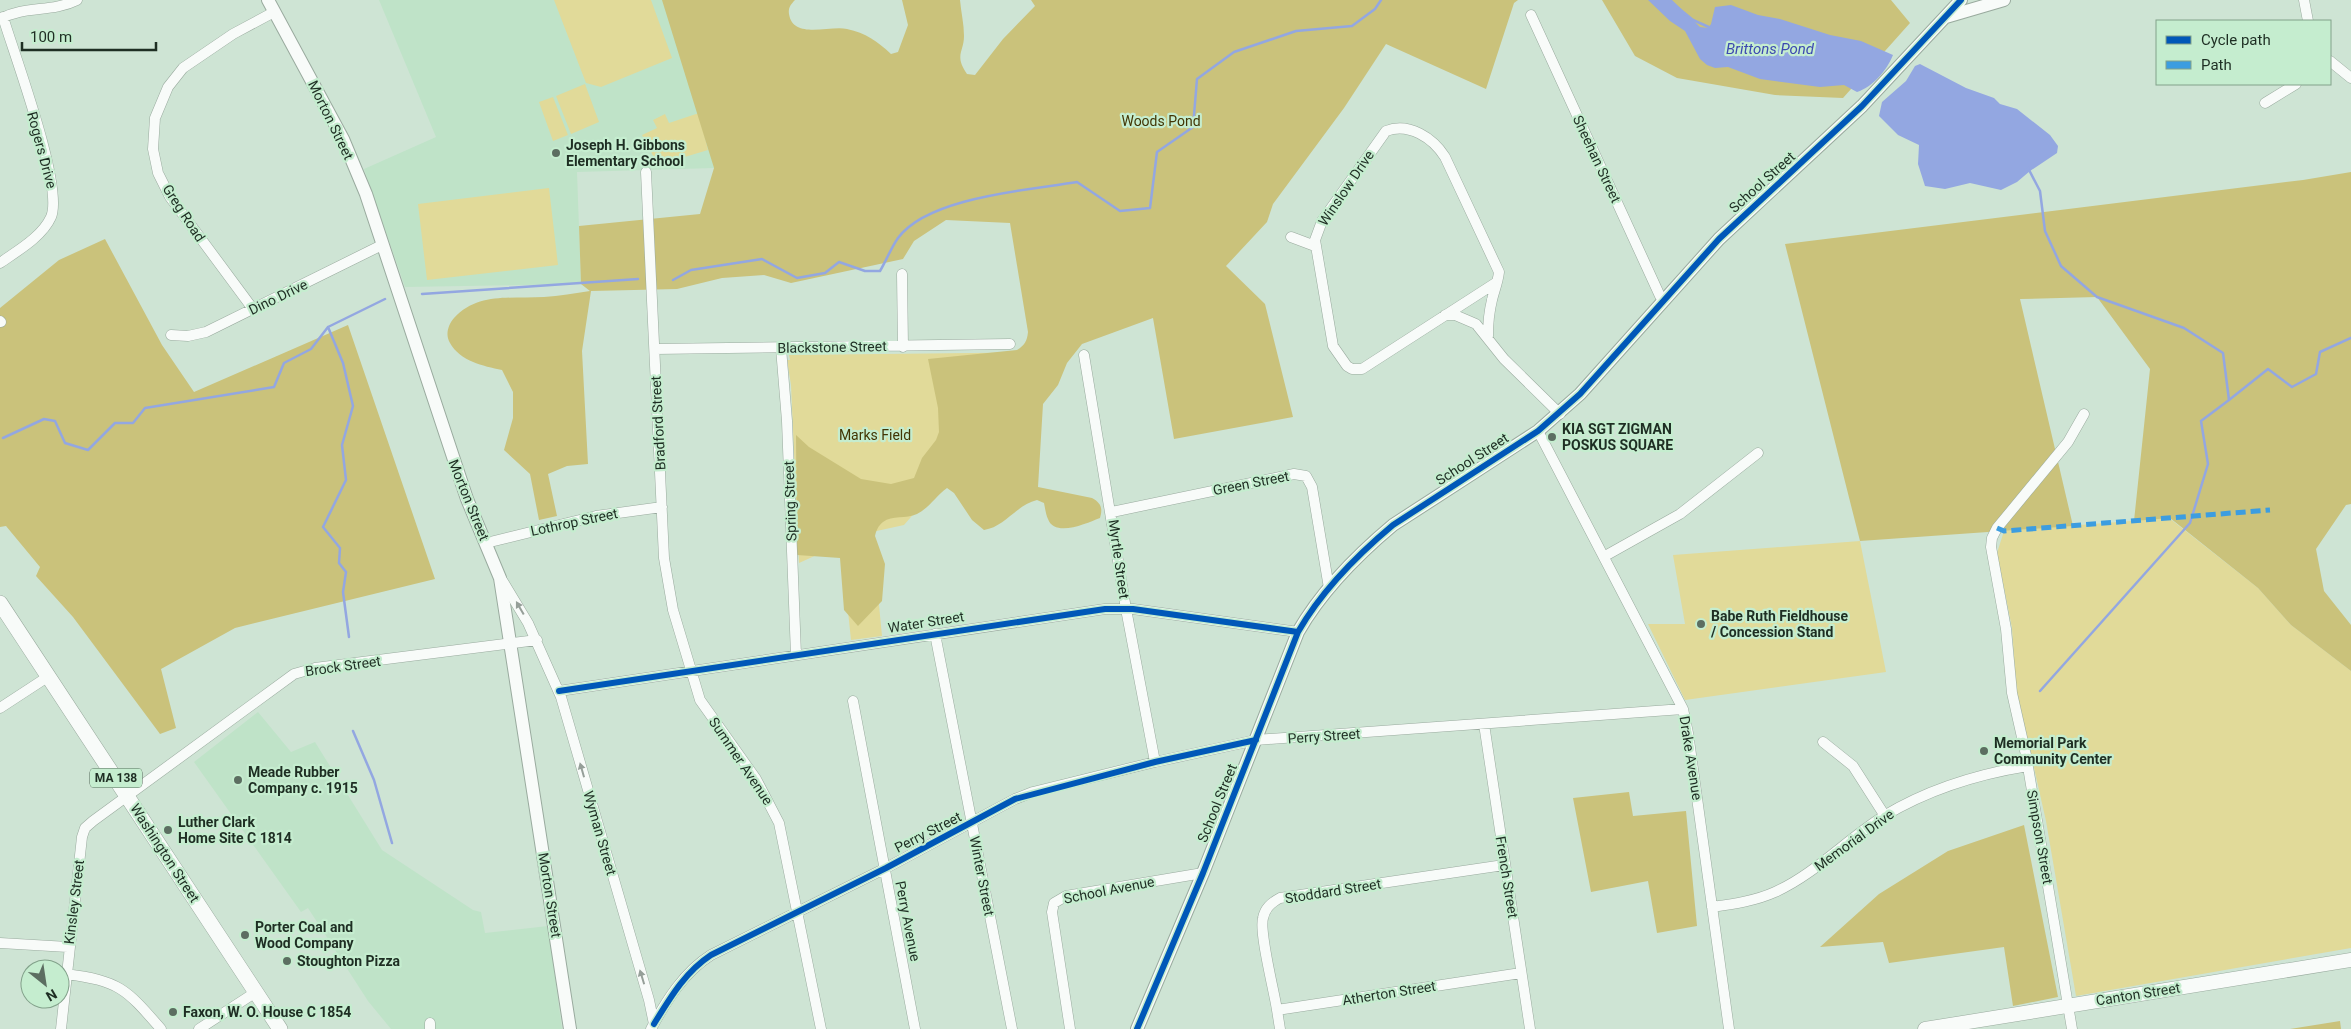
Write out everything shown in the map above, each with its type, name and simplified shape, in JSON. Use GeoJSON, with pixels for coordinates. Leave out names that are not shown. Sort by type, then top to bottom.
{"type":"FeatureCollection","features":[{"type":"Feature","properties":{"kind":"main road","name":"Washington Street"},"geometry":{"type":"LineString","coordinates":[[0,603],[280,1029]]}},
{"type":"Feature","properties":{"kind":"main road","name":"Canton Street"},"geometry":{"type":"LineString","coordinates":[[1925,1029],[2351,960]]}},
{"type":"Feature","properties":{"kind":"street","name":"Rogers Drive"},"geometry":{"type":"LineString","coordinates":[[0,263],[46,225],[54,208],[48,162],[1,18],[30,8],[58,8],[77,0]]}},
{"type":"Feature","properties":{"kind":"street","name":"Morton Street"},"geometry":{"type":"LineString","coordinates":[[268,0],[343,139],[366,194],[466,499],[500,578],[570,1029]]}},
{"type":"Feature","properties":{"kind":"street","name":"School Street"},"geometry":{"type":"LineString","coordinates":[[1137,1029],[1203,873],[1298,632],[1315,604],[1371,543],[1393,525],[1538,431],[1560,414],[1718,240],[1856,112],[1961,0]]}},
{"type":"Feature","properties":{"kind":"street"},"geometry":{"type":"LineString","coordinates":[[1944,18],[2004,0]]}},
{"type":"Feature","properties":{"kind":"street"},"geometry":{"type":"LineString","coordinates":[[2304,0],[2308,20]]}},
{"type":"Feature","properties":{"kind":"street","name":"Greg Road"},"geometry":{"type":"LineString","coordinates":[[253,309],[170,197],[158,173],[153,148],[155,118],[168,87],[183,68],[233,34],[274,12]]}},
{"type":"Feature","properties":{"kind":"street","name":"Sheehan Street"},"geometry":{"type":"LineString","coordinates":[[1531,15],[1656,287],[1665,300]]}},
{"type":"Feature","properties":{"kind":"street"},"geometry":{"type":"LineString","coordinates":[[2331,62],[2351,78]]}},
{"type":"Feature","properties":{"kind":"street"},"geometry":{"type":"LineString","coordinates":[[2265,103],[2294,85]]}},
{"type":"Feature","properties":{"kind":"street","name":"Winslow Drive"},"geometry":{"type":"LineString","coordinates":[[1488,336],[1489,312],[1497,282],[1497,266],[1445,157],[1440,148],[1425,136],[1400,127],[1382,134],[1322,221],[1315,246],[1323,278],[1333,346],[1347,366],[1352,369],[1362,369],[1497,282]]}},
{"type":"Feature","properties":{"kind":"street","name":"Bradford Street"},"geometry":{"type":"LineString","coordinates":[[646,172],[667,583],[690,671]]}},
{"type":"Feature","properties":{"kind":"street"},"geometry":{"type":"LineString","coordinates":[[1291,237],[1315,246]]}},
{"type":"Feature","properties":{"kind":"street","name":"Dino Drive"},"geometry":{"type":"LineString","coordinates":[[171,335],[188,336],[206,332],[382,245]]}},
{"type":"Feature","properties":{"kind":"street"},"geometry":{"type":"LineString","coordinates":[[902,274],[903,346]]}},
{"type":"Feature","properties":{"kind":"street"},"geometry":{"type":"LineString","coordinates":[[1445,315],[1466,318],[1476,324],[1488,336],[1504,359],[1560,414]]}},
{"type":"Feature","properties":{"kind":"street","name":"Blackstone Street"},"geometry":{"type":"LineString","coordinates":[[655,349],[1010,344]]}},
{"type":"Feature","properties":{"kind":"street","name":"Spring Street"},"geometry":{"type":"LineString","coordinates":[[781,348],[787,421],[796,655]]}},
{"type":"Feature","properties":{"kind":"street","name":"Myrtle Street"},"geometry":{"type":"LineString","coordinates":[[1084,356],[1112,512],[1126,609],[1155,762]]}},
{"type":"Feature","properties":{"kind":"street","name":"Simpson Street"},"geometry":{"type":"LineString","coordinates":[[2072,1029],[2028,766],[2012,694],[2006,629],[1992,554],[1992,538],[1997,528],[2068,442],[2084,414]]}},
{"type":"Feature","properties":{"kind":"street","name":"Drake Avenue"},"geometry":{"type":"LineString","coordinates":[[1538,431],[1605,556],[1683,709],[1688,733],[1729,1029]]}},
{"type":"Feature","properties":{"kind":"street"},"geometry":{"type":"LineString","coordinates":[[1605,556],[1680,514],[1758,453]]}},
{"type":"Feature","properties":{"kind":"street","name":"Green Street"},"geometry":{"type":"LineString","coordinates":[[1112,512],[1294,474],[1306,476],[1312,486],[1329,588]]}},
{"type":"Feature","properties":{"kind":"street","name":"Lothrop Street"},"geometry":{"type":"LineString","coordinates":[[486,543],[596,516],[662,507]]}},
{"type":"Feature","properties":{"kind":"street","name":"Wyman Street"},"geometry":{"type":"LineString","coordinates":[[500,578],[537,640],[559,691],[649,1000],[652,1026]]}},
{"type":"Feature","properties":{"kind":"street","name":"Water Street"},"geometry":{"type":"LineString","coordinates":[[559,691],[1093,610],[1126,609],[1298,632]]}},
{"type":"Feature","properties":{"kind":"street","name":"Winter Street"},"geometry":{"type":"LineString","coordinates":[[935,634],[1012,1029]]}},
{"type":"Feature","properties":{"kind":"street","name":"Brock Street"},"geometry":{"type":"LineString","coordinates":[[128,796],[294,674],[315,668],[537,640]]}},
{"type":"Feature","properties":{"kind":"street","name":"Summer Avenue"},"geometry":{"type":"LineString","coordinates":[[690,671],[703,706],[756,778],[773,807],[783,834],[821,1029]]}},
{"type":"Feature","properties":{"kind":"street"},"geometry":{"type":"LineString","coordinates":[[0,708],[49,676]]}},
{"type":"Feature","properties":{"kind":"street","name":"Perry Avenue"},"geometry":{"type":"LineString","coordinates":[[853,701],[916,1029]]}},
{"type":"Feature","properties":{"kind":"street","name":"Perry Street"},"geometry":{"type":"LineString","coordinates":[[652,1026],[676,988],[702,960],[886,868],[1015,799],[1034,792],[1155,762],[1256,740],[1683,709]]}},
{"type":"Feature","properties":{"kind":"street","name":"French Street"},"geometry":{"type":"LineString","coordinates":[[1484,724],[1530,1029]]}},
{"type":"Feature","properties":{"kind":"street"},"geometry":{"type":"LineString","coordinates":[[1823,742],[1853,766],[1885,816]]}},
{"type":"Feature","properties":{"kind":"street","name":"Memorial Drive"},"geometry":{"type":"LineString","coordinates":[[1712,907],[1748,901],[1778,891],[1805,875],[1885,816],[1918,799],[1956,783],[2028,766]]}},
{"type":"Feature","properties":{"kind":"street","name":"Kinsley Street"},"geometry":{"type":"LineString","coordinates":[[67,959],[83,832],[93,820],[128,796]]}},
{"type":"Feature","properties":{"kind":"street","name":"Stoddard Street"},"geometry":{"type":"LineString","coordinates":[[1277,1010],[1262,924],[1267,908],[1273,902],[1280,898],[1504,865]]}},
{"type":"Feature","properties":{"kind":"street","name":"School Avenue"},"geometry":{"type":"LineString","coordinates":[[1069,1029],[1052,912],[1054,903],[1066,896],[1203,873]]}},
{"type":"Feature","properties":{"kind":"street"},"geometry":{"type":"LineString","coordinates":[[0,943],[68,947]]}},
{"type":"Feature","properties":{"kind":"street","name":"Atherton Street"},"geometry":{"type":"LineString","coordinates":[[1277,1010],[1522,973]]}},
{"type":"Feature","properties":{"kind":"street"},"geometry":{"type":"LineString","coordinates":[[70,974],[98,978],[117,986],[131,996],[161,1029]]}},
{"type":"Feature","properties":{"kind":"street"},"geometry":{"type":"LineString","coordinates":[[199,1029],[256,992]]}},
{"type":"Feature","properties":{"kind":"street","name":"Kinsley Street"},"geometry":{"type":"LineString","coordinates":[[61,1029],[63,1009]]}},
{"type":"Feature","properties":{"kind":"street"},"geometry":{"type":"LineString","coordinates":[[1277,1010],[1280,1029]]}},
{"type":"Feature","properties":{"kind":"shaded area","name":"Joseph H. Gibbons Elementary School"},"geometry":{"type":"Polygon","coordinates":[[[379,0],[671,0],[714,168],[577,172],[581,284],[405,287],[364,169],[436,137],[379,0]]]}},
{"type":"Feature","properties":{"kind":"shaded area"},"geometry":{"type":"Polygon","coordinates":[[[258,712],[291,752],[315,742],[382,850],[473,910],[481,912],[485,933],[548,926],[562,1029],[391,1029],[368,1001],[308,908],[301,912],[194,762],[258,712]]]}},
{"type":"Feature","properties":{"kind":"green space"},"geometry":{"type":"Polygon","coordinates":[[[554,0],[651,0],[672,58],[601,87],[586,83],[554,0]]]}},
{"type":"Feature","properties":{"kind":"green space","name":"Woods Pond"},"geometry":{"type":"Polygon","coordinates":[[[662,0],[795,0],[790,6],[789,14],[792,22],[797,27],[813,30],[840,28],[854,31],[871,38],[891,54],[898,52],[908,25],[902,0],[960,0],[964,41],[960,58],[967,74],[975,75],[1003,39],[1035,6],[1031,0],[1518,0],[1514,3],[1486,89],[1386,44],[1344,108],[1273,204],[1267,222],[1226,266],[1265,304],[1293,417],[1174,439],[1153,318],[1082,344],[1067,363],[1058,385],[1043,404],[1038,487],[1092,498],[1100,506],[1100,518],[1072,527],[1057,528],[1048,519],[1044,503],[1037,500],[1023,506],[998,525],[984,530],[972,520],[954,493],[947,488],[917,514],[891,518],[883,522],[877,530],[875,536],[885,564],[882,601],[858,626],[844,610],[840,558],[797,555],[796,435],[809,447],[861,479],[891,484],[914,478],[922,458],[936,440],[939,432],[938,408],[928,359],[1017,350],[1026,340],[1028,332],[1010,223],[946,220],[914,241],[903,259],[791,283],[764,275],[722,278],[677,289],[591,291],[582,351],[588,464],[567,466],[548,474],[557,516],[539,520],[530,474],[504,450],[513,418],[513,392],[502,370],[473,362],[454,349],[448,340],[448,330],[454,318],[463,310],[485,300],[544,297],[590,291],[581,284],[579,226],[700,214],[714,168],[662,0]]]}},
{"type":"Feature","properties":{"kind":"green space"},"geometry":{"type":"Polygon","coordinates":[[[1602,0],[1891,0],[1910,23],[1843,98],[1775,95],[1677,78],[1635,56],[1602,0]]]}},
{"type":"Feature","properties":{"kind":"green space"},"geometry":{"type":"Polygon","coordinates":[[[585,84],[599,122],[571,134],[556,96],[585,84]]]}},
{"type":"Feature","properties":{"kind":"green space"},"geometry":{"type":"Polygon","coordinates":[[[553,97],[568,135],[553,141],[539,102],[553,97]]]}},
{"type":"Feature","properties":{"kind":"green space"},"geometry":{"type":"Polygon","coordinates":[[[699,113],[708,150],[658,165],[642,135],[657,128],[653,120],[665,114],[669,123],[699,113]]]}},
{"type":"Feature","properties":{"kind":"green space"},"geometry":{"type":"Polygon","coordinates":[[[2351,172],[2351,504],[2346,505],[2316,549],[2324,591],[2351,625],[2351,671],[2291,625],[2258,588],[2170,518],[2134,521],[2150,369],[2097,297],[2020,299],[2073,526],[1860,541],[1785,244],[2303,180],[2351,172]]]}},
{"type":"Feature","properties":{"kind":"green space"},"geometry":{"type":"Polygon","coordinates":[[[549,188],[558,265],[427,280],[418,204],[549,188]]]}},
{"type":"Feature","properties":{"kind":"green space"},"geometry":{"type":"Polygon","coordinates":[[[105,239],[162,345],[194,392],[348,325],[435,579],[235,628],[161,669],[176,728],[160,734],[73,617],[36,576],[40,567],[6,526],[0,527],[0,308],[59,260],[105,239]]]}},
{"type":"Feature","properties":{"kind":"green space","name":"Marks Field"},"geometry":{"type":"Polygon","coordinates":[[[1054,352],[904,525],[872,532],[882,636],[851,640],[841,544],[799,563],[791,385],[787,360],[790,360],[789,355],[1054,352]]]}},
{"type":"Feature","properties":{"kind":"green space"},"geometry":{"type":"Polygon","coordinates":[[[2169,518],[2258,588],[2291,625],[2351,671],[2351,948],[2076,996],[2046,821],[2016,688],[2012,628],[1997,553],[2004,531],[2169,518]]]}},
{"type":"Feature","properties":{"kind":"green space"},"geometry":{"type":"Polygon","coordinates":[[[1860,541],[1886,672],[1685,700],[1648,624],[1685,624],[1673,555],[1860,541]]]}},
{"type":"Feature","properties":{"kind":"green space"},"geometry":{"type":"Polygon","coordinates":[[[1629,792],[1633,816],[1686,811],[1697,926],[1657,933],[1648,881],[1591,892],[1573,798],[1629,792]]]}},
{"type":"Feature","properties":{"kind":"green space"},"geometry":{"type":"Polygon","coordinates":[[[2024,825],[2058,997],[2013,1006],[2004,947],[1889,963],[1883,942],[1820,947],[1879,894],[1948,851],[2024,825]]]}},
{"type":"Feature","properties":{"kind":"green space"},"geometry":{"type":"Polygon","coordinates":[[[2340,1021],[2341,1029],[2290,1029],[2340,1021]]]}},
{"type":"Feature","properties":{"kind":"water","name":"Brittons Pond"},"geometry":{"type":"Polygon","coordinates":[[[1648,0],[1672,0],[1700,27],[1708,28],[1711,24],[1715,7],[1731,5],[1758,15],[1780,19],[1830,35],[1861,41],[1893,55],[1879,77],[1869,86],[1857,92],[1844,85],[1820,87],[1760,79],[1728,67],[1715,68],[1707,65],[1700,59],[1685,31],[1670,21],[1648,0]]]}},
{"type":"Feature","properties":{"kind":"water"},"geometry":{"type":"Polygon","coordinates":[[[1920,64],[1966,88],[1994,98],[2000,104],[2017,109],[2050,135],[2058,146],[2057,153],[2017,182],[2001,190],[1970,183],[1945,189],[1925,186],[1918,164],[1919,145],[1898,135],[1879,116],[1882,102],[1906,81],[1915,66],[1920,64]]]}},
{"type":"Feature","properties":{"kind":"waterway"},"geometry":{"type":"LineString","coordinates":[[673,280],[691,270],[762,259],[797,278],[825,273],[839,262],[865,271],[880,271],[898,238],[912,224],[932,213],[955,204],[1033,188],[1077,182],[1120,211],[1150,208],[1157,152],[1193,127],[1197,79],[1234,52],[1296,31],[1352,26],[1375,9],[1381,0]]}},
{"type":"Feature","properties":{"kind":"waterway"},"geometry":{"type":"LineString","coordinates":[[1677,7],[1693,20],[1711,28]]}},
{"type":"Feature","properties":{"kind":"waterway"},"geometry":{"type":"LineString","coordinates":[[2028,168],[2040,191],[2045,231],[2061,266],[2097,297],[2184,328],[2223,353],[2229,400],[2268,369],[2292,387],[2316,374],[2320,352],[2351,338]]}},
{"type":"Feature","properties":{"kind":"waterway"},"geometry":{"type":"LineString","coordinates":[[422,294],[638,279]]}},
{"type":"Feature","properties":{"kind":"waterway"},"geometry":{"type":"LineString","coordinates":[[3,438],[44,419],[55,421],[65,443],[88,450],[115,423],[133,423],[145,408],[274,387],[284,363],[311,349],[328,327],[385,299]]}},
{"type":"Feature","properties":{"kind":"waterway"},"geometry":{"type":"LineString","coordinates":[[328,327],[343,363],[353,406],[342,445],[346,480],[323,527],[340,548],[339,563],[346,572],[343,592],[349,637]]}},
{"type":"Feature","properties":{"kind":"waterway"},"geometry":{"type":"LineString","coordinates":[[2040,691],[2190,523],[2208,464],[2201,421],[2229,400]]}},
{"type":"Feature","properties":{"kind":"waterway"},"geometry":{"type":"LineString","coordinates":[[353,731],[374,780],[392,843]]}},
{"type":"Feature","properties":{"kind":"marked path"},"geometry":{"type":"LineString","coordinates":[[1997,528],[2004,531],[2270,510]]}},
{"type":"Feature","properties":{"kind":"cycle path"},"geometry":{"type":"LineString","coordinates":[[1137,1029],[1203,873],[1298,632],[1329,588],[1353,561],[1393,525],[1538,431],[1580,394],[1719,239],[1862,106],[1961,0]]}},
{"type":"Feature","properties":{"kind":"cycle path"},"geometry":{"type":"LineString","coordinates":[[559,691],[1105,609],[1133,609],[1298,632]]}},
{"type":"Feature","properties":{"kind":"cycle path"},"geometry":{"type":"LineString","coordinates":[[654,1024],[686,977],[711,955],[886,868],[1015,799],[1155,762],[1256,740]]}},
{"type":"Feature","properties":{"kind":"place","name":"Joseph H. Gibbons Elementary School"},"geometry":{"type":"Point","coordinates":[556,153]}},
{"type":"Feature","properties":{"kind":"place","name":"KIA SGT ZIGMAN POSKUS SQUARE"},"geometry":{"type":"Point","coordinates":[1552,437]}},
{"type":"Feature","properties":{"kind":"place","name":"Babe Ruth Fieldhouse / Concession Stand"},"geometry":{"type":"Point","coordinates":[1701,624]}},
{"type":"Feature","properties":{"kind":"place","name":"Memorial Park Community Center"},"geometry":{"type":"Point","coordinates":[1984,751]}},
{"type":"Feature","properties":{"kind":"place","name":"Meade Rubber Company c. 1915"},"geometry":{"type":"Point","coordinates":[238,780]}},
{"type":"Feature","properties":{"kind":"place","name":"Luther Clark Home Site C 1814"},"geometry":{"type":"Point","coordinates":[168,830]}},
{"type":"Feature","properties":{"kind":"place","name":"Porter Coal and Wood Company"},"geometry":{"type":"Point","coordinates":[245,935]}},
{"type":"Feature","properties":{"kind":"place","name":"Stoughton Pizza"},"geometry":{"type":"Point","coordinates":[287,961]}},
{"type":"Feature","properties":{"kind":"place","name":"Faxon, W. O. House C 1854"},"geometry":{"type":"Point","coordinates":[173,1012]}}]}
